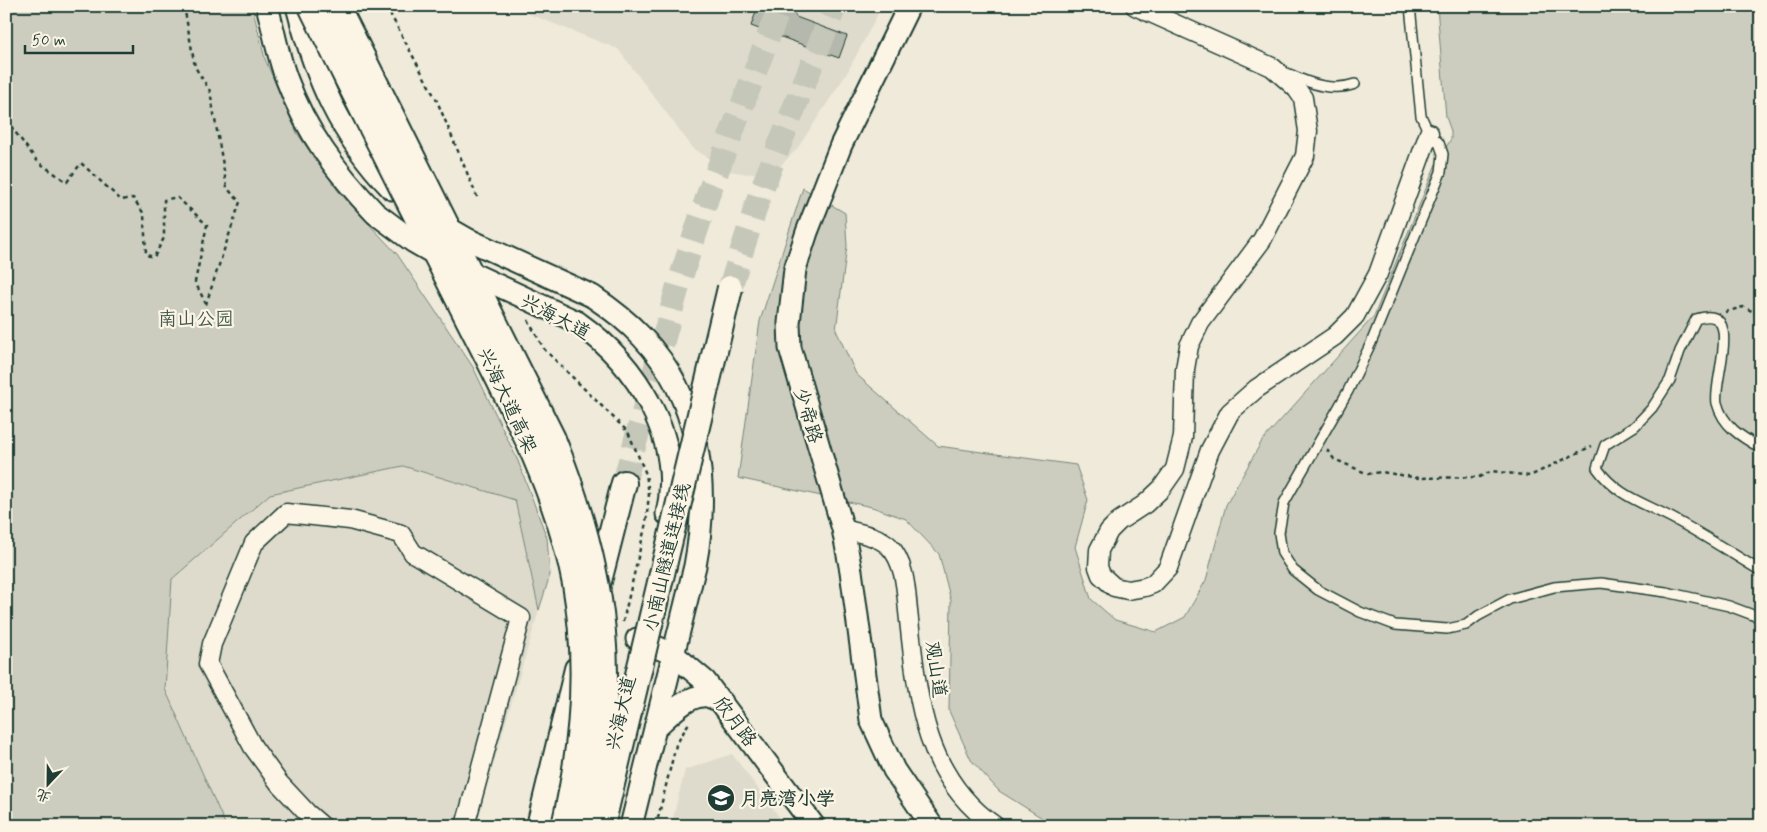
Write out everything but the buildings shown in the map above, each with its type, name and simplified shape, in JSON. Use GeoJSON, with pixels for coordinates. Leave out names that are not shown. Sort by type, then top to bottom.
{"type":"FeatureCollection","features":[{"type":"Feature","properties":{"kind":"main road","name":"兴海大道高架"},"geometry":{"type":"LineString","coordinates":[[312,6],[511,402],[556,510],[576,584],[583,658],[583,695],[578,748],[565,826]]}},
{"type":"Feature","properties":{"kind":"main road","name":"兴海大道高架"},"geometry":{"type":"LineString","coordinates":[[336,6],[544,422],[579,511],[597,583],[604,649],[604,712],[588,826]]}},
{"type":"Feature","properties":{"kind":"main road","name":"小南山隧道连接线"},"geometry":{"type":"LineString","coordinates":[[602,826],[730,288]]}},
{"type":"Feature","properties":{"kind":"main road"},"geometry":{"type":"LineString","coordinates":[[539,826],[624,483]]}},
{"type":"Feature","properties":{"kind":"street","name":"兴海大道"},"geometry":{"type":"LineString","coordinates":[[267,6],[286,79],[300,114],[319,146],[343,180],[375,213],[414,242],[454,265],[577,322],[594,334],[619,358],[649,401],[668,450],[671,472],[668,510],[611,752],[588,826]]}},
{"type":"Feature","properties":{"kind":"street","name":"兴海大道"},"geometry":{"type":"LineString","coordinates":[[297,6],[311,57],[332,109],[368,164],[392,189],[417,209],[469,240],[592,296],[620,315],[643,338],[662,363],[677,389],[699,453],[703,485],[700,539],[631,826]]}},
{"type":"Feature","properties":{"kind":"street","name":"少帝路"},"geometry":{"type":"LineString","coordinates":[[908,6],[828,176],[799,255],[794,278],[789,323],[790,348],[843,530],[851,571],[870,720],[894,770],[932,826]]}},
{"type":"Feature","properties":{"kind":"street"},"geometry":{"type":"LineString","coordinates":[[1136,6],[1272,67],[1296,88],[1302,98],[1308,131],[1305,156],[1262,240],[1200,323],[1193,336],[1185,369],[1181,450],[1174,469],[1162,489],[1109,531],[1099,550],[1098,567],[1101,575],[1114,587],[1128,590],[1154,584],[1168,568],[1210,450],[1230,412],[1256,389],[1335,336],[1356,316],[1378,274],[1429,133]]}},
{"type":"Feature","properties":{"kind":"street"},"geometry":{"type":"LineString","coordinates":[[322,826],[307,814],[279,783],[253,747],[208,664],[212,644],[254,543],[286,513],[350,520],[401,534],[414,553],[521,618],[465,826]]}},
{"type":"Feature","properties":{"kind":"street","name":"观山道"},"geometry":{"type":"LineString","coordinates":[[843,530],[872,536],[889,546],[896,558],[904,578],[918,697],[928,738],[946,773],[958,790],[972,807],[995,826]]}},
{"type":"Feature","properties":{"kind":"street","name":"欣月路"},"geometry":{"type":"LineString","coordinates":[[637,640],[673,654],[706,681],[814,826]]}},
{"type":"Feature","properties":{"kind":"street"},"geometry":{"type":"LineString","coordinates":[[655,728],[674,710],[700,696],[709,696],[722,702]]}},
{"type":"Feature","properties":{"kind":"lane"},"geometry":{"type":"LineString","coordinates":[[1410,6],[1421,116],[1429,133],[1439,143],[1443,154],[1438,184],[1371,344],[1348,391],[1284,503],[1279,533],[1282,553],[1293,570],[1318,590],[1360,612],[1395,625],[1448,629],[1466,625],[1478,616],[1510,599],[1554,587],[1601,583],[1666,592],[1729,606],[1761,618]]}},
{"type":"Feature","properties":{"kind":"lane"},"geometry":{"type":"LineString","coordinates":[[1272,67],[1307,82],[1329,88],[1342,88],[1356,84]]}},
{"type":"Feature","properties":{"kind":"lane"},"geometry":{"type":"LineString","coordinates":[[1761,448],[1743,438],[1725,422],[1717,401],[1726,336],[1722,326],[1714,318],[1705,316],[1696,319],[1680,351],[1670,380],[1652,408],[1635,426],[1605,444],[1596,468],[1608,483],[1625,496],[1672,518],[1761,571]]}},
{"type":"Feature","properties":{"kind":"path"},"geometry":{"type":"LineString","coordinates":[[6,120],[38,162],[66,182],[81,163],[121,200],[133,198],[144,214],[146,255],[154,257],[164,238],[164,200],[177,197],[207,225],[194,282],[206,304],[240,202],[227,188],[210,91],[195,67],[184,6]]}},
{"type":"Feature","properties":{"kind":"path"},"geometry":{"type":"LineString","coordinates":[[386,6],[436,101],[478,199]]}},
{"type":"Feature","properties":{"kind":"path"},"geometry":{"type":"LineString","coordinates":[[1714,318],[1722,312],[1742,307],[1761,315]]}},
{"type":"Feature","properties":{"kind":"path"},"geometry":{"type":"LineString","coordinates":[[1324,432],[1325,447],[1334,459],[1368,474],[1381,472],[1419,478],[1479,477],[1492,471],[1530,476],[1597,444]]}},
{"type":"Feature","properties":{"kind":"path"},"geometry":{"type":"LineString","coordinates":[[656,826],[676,745],[693,716]]}},
{"type":"Feature","properties":{"kind":"shaded area"},"geometry":{"type":"Polygon","coordinates":[[[509,6],[882,6],[847,73],[797,149],[778,168],[749,174],[729,171],[693,148],[618,49],[509,6]]]}},
{"type":"Feature","properties":{"kind":"shaded area"},"geometry":{"type":"Polygon","coordinates":[[[403,466],[515,500],[539,610],[475,826],[226,826],[165,689],[172,579],[270,494],[403,466]]]}},
{"type":"Feature","properties":{"kind":"shaded area","name":"月亮湾小学"},"geometry":{"type":"Polygon","coordinates":[[[732,754],[786,826],[671,826],[685,770],[732,754]]]}},
{"type":"Feature","properties":{"kind":"green space","name":"南山公园"},"geometry":{"type":"Polygon","coordinates":[[[6,6],[252,6],[265,59],[297,133],[339,192],[397,254],[473,367],[518,461],[547,538],[550,575],[539,610],[515,500],[403,466],[270,494],[172,579],[165,689],[226,826],[6,826],[6,6]]]}},
{"type":"Feature","properties":{"kind":"green space"},"geometry":{"type":"Polygon","coordinates":[[[1437,6],[1761,6],[1761,826],[1055,826],[999,791],[971,760],[949,711],[951,601],[939,554],[906,519],[872,507],[738,478],[760,321],[803,188],[845,213],[847,246],[836,330],[856,374],[938,446],[1076,465],[1088,500],[1075,547],[1091,599],[1115,620],[1156,632],[1185,617],[1206,580],[1226,505],[1262,441],[1374,316],[1436,164],[1451,139],[1451,131],[1446,117],[1437,6]]]}},
{"type":"Feature","properties":{"kind":"tunnel"},"geometry":{"type":"LineString","coordinates":[[624,483],[678,286],[708,195],[780,6]]}},
{"type":"Feature","properties":{"kind":"tunnel"},"geometry":{"type":"LineString","coordinates":[[730,288],[761,191],[835,6]]}},
{"type":"Feature","properties":{"kind":"place","name":"月亮湾小学"},"geometry":{"type":"Point","coordinates":[721,798]}}]}
